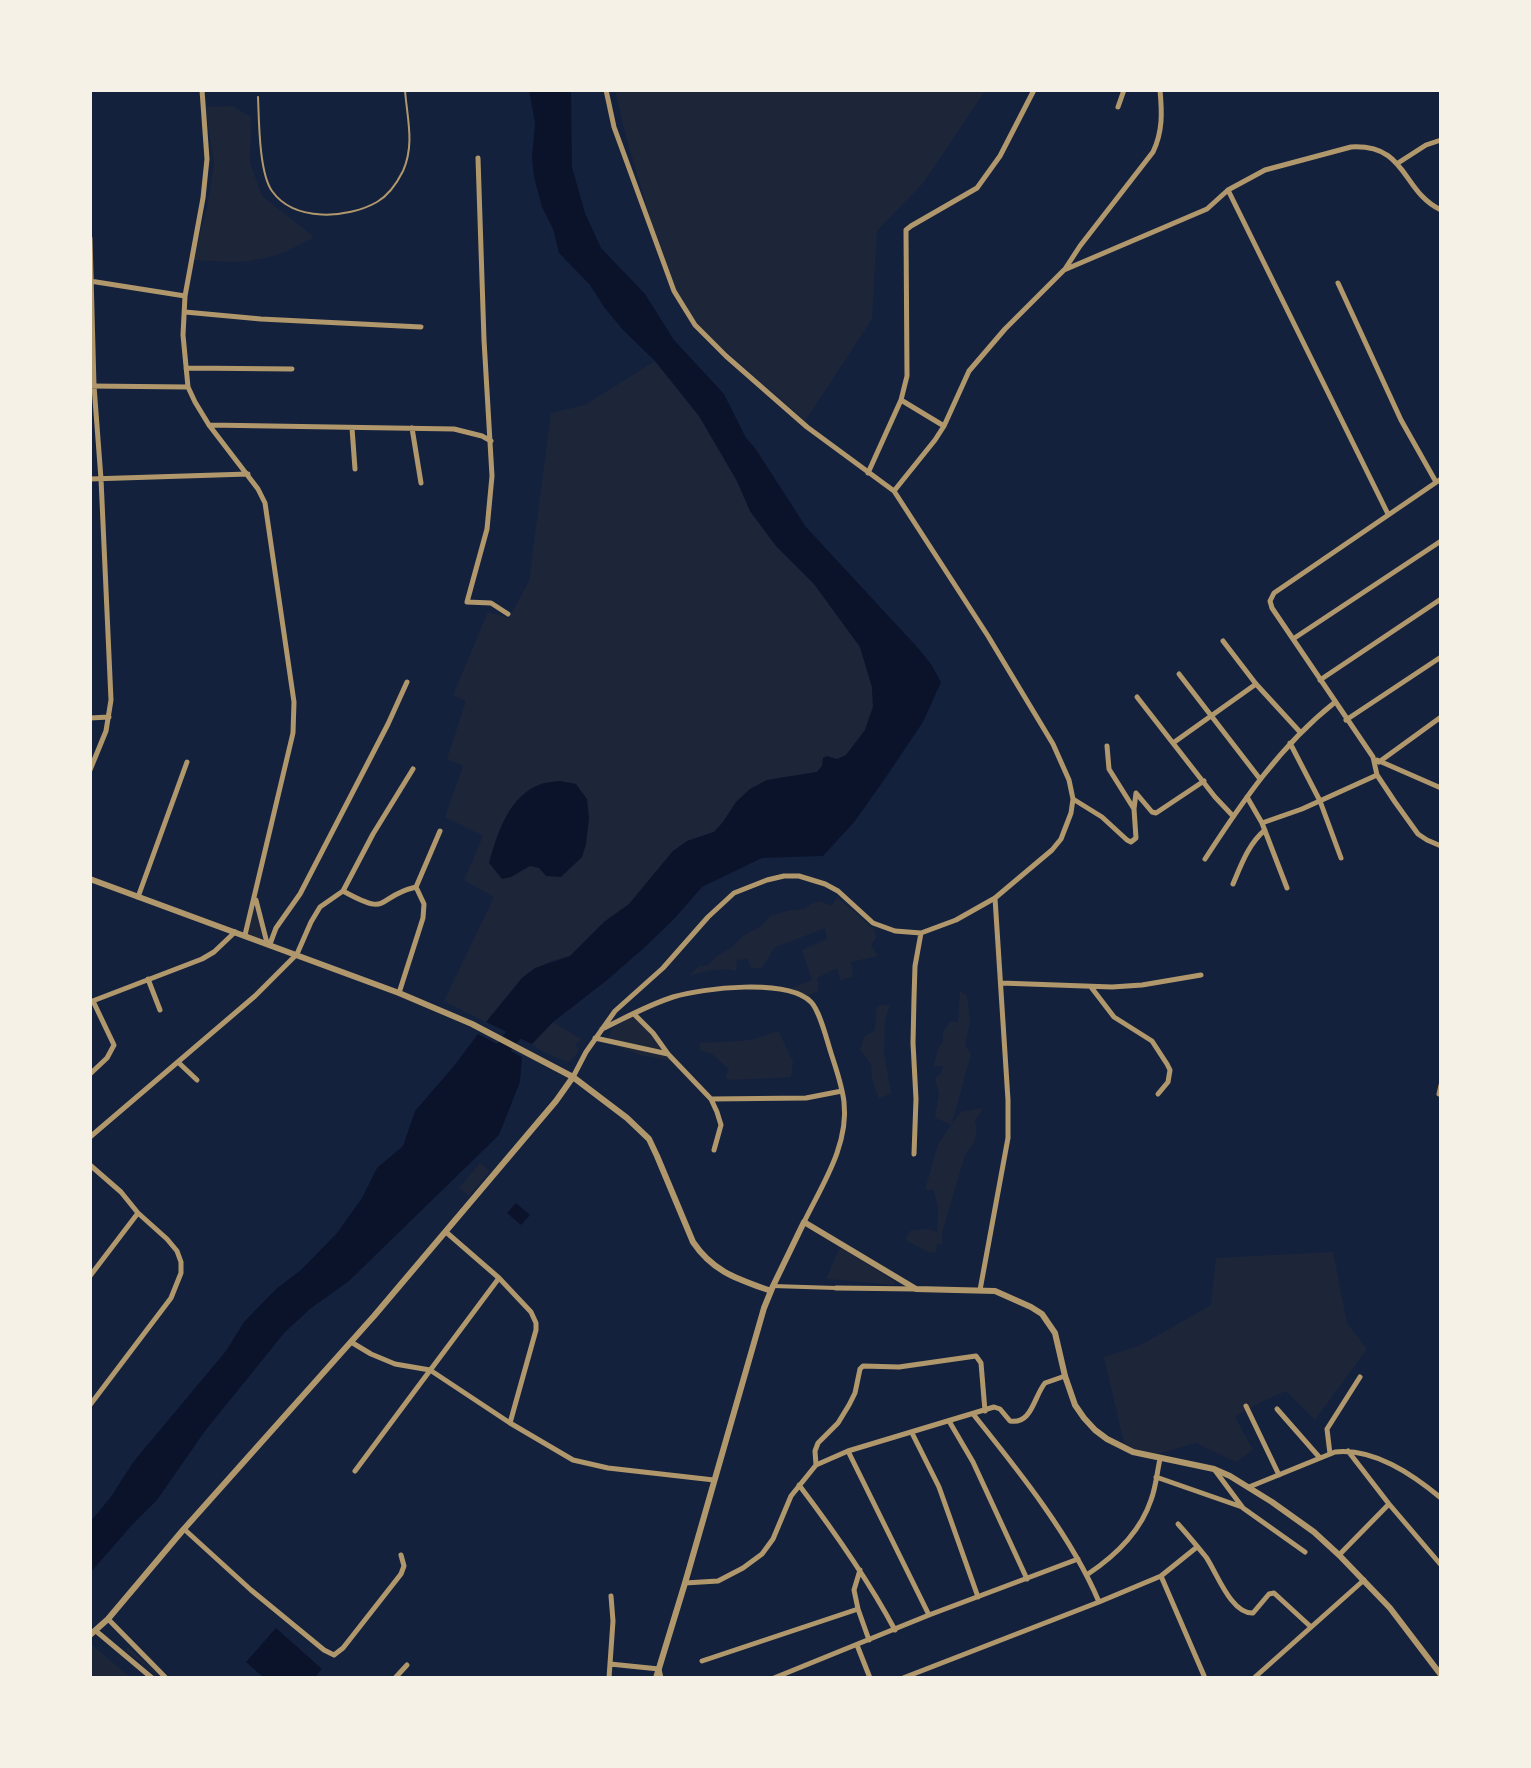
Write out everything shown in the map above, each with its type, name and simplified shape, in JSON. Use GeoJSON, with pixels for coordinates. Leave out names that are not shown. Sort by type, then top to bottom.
{"type":"FeatureCollection","features":[{"type":"Feature","properties":{"kind":"street"},"geometry":{"type":"LineString","coordinates":[[202,90],[206,179],[185,296],[183,335],[188,387],[209,426],[258,489],[268,519],[294,712],[292,741],[256,898],[245,935]]}},
{"type":"Feature","properties":{"kind":"street"},"geometry":{"type":"LineString","coordinates":[[152,1678],[93,1633],[108,1619],[184,1529],[446,1232],[556,1101],[573,1077],[600,1030],[625,1000],[663,968],[708,917],[734,893],[767,880],[792,876],[814,879],[838,891],[873,923],[895,931],[921,933],[957,920],[995,898],[1052,850],[1067,826],[1073,799],[1062,763],[1029,702],[894,490],[807,427],[707,338],[683,309],[674,291],[614,127],[606,90]]}},
{"type":"Feature","properties":{"kind":"street"},"geometry":{"type":"LineString","coordinates":[[868,473],[905,386],[908,366],[906,230],[977,188],[1000,156],[1034,90]]}},
{"type":"Feature","properties":{"kind":"street"},"geometry":{"type":"LineString","coordinates":[[1118,107],[1124,90]]}},
{"type":"Feature","properties":{"kind":"street"},"geometry":{"type":"LineString","coordinates":[[894,490],[914,469],[944,426],[969,371],[1005,329],[1064,270],[1153,152],[1162,126],[1160,90]]}},
{"type":"Feature","properties":{"kind":"street"},"geometry":{"type":"LineString","coordinates":[[1398,163],[1426,145],[1441,140]]}},
{"type":"Feature","properties":{"kind":"street"},"geometry":{"type":"LineString","coordinates":[[1064,270],[1207,209],[1228,190],[1265,170],[1351,147],[1364,146],[1390,156],[1398,163],[1422,198],[1441,210]]}},
{"type":"Feature","properties":{"kind":"street"},"geometry":{"type":"LineString","coordinates":[[478,158],[486,398],[491,441],[491,492],[482,550],[467,602],[491,603],[508,614]]}},
{"type":"Feature","properties":{"kind":"street"},"geometry":{"type":"LineString","coordinates":[[1228,190],[1388,514]]}},
{"type":"Feature","properties":{"kind":"street"},"geometry":{"type":"LineString","coordinates":[[90,238],[92,386],[101,479],[111,700],[106,731],[90,770]]}},
{"type":"Feature","properties":{"kind":"street"},"geometry":{"type":"LineString","coordinates":[[91,281],[185,296]]}},
{"type":"Feature","properties":{"kind":"street"},"geometry":{"type":"LineString","coordinates":[[1338,283],[1401,420],[1439,481],[1274,593],[1270,604],[1334,703],[1373,758],[1441,787]]}},
{"type":"Feature","properties":{"kind":"street"},"geometry":{"type":"LineString","coordinates":[[185,312],[421,327]]}},
{"type":"Feature","properties":{"kind":"street"},"geometry":{"type":"LineString","coordinates":[[186,368],[292,369]]}},
{"type":"Feature","properties":{"kind":"street"},"geometry":{"type":"LineString","coordinates":[[92,386],[188,387]]}},
{"type":"Feature","properties":{"kind":"street"},"geometry":{"type":"LineString","coordinates":[[901,399],[944,426]]}},
{"type":"Feature","properties":{"kind":"street"},"geometry":{"type":"LineString","coordinates":[[209,426],[454,429],[482,436],[491,441]]}},
{"type":"Feature","properties":{"kind":"street"},"geometry":{"type":"LineString","coordinates":[[352,428],[355,469]]}},
{"type":"Feature","properties":{"kind":"street"},"geometry":{"type":"LineString","coordinates":[[412,428],[421,483]]}},
{"type":"Feature","properties":{"kind":"street"},"geometry":{"type":"LineString","coordinates":[[90,479],[248,474]]}},
{"type":"Feature","properties":{"kind":"street"},"geometry":{"type":"LineString","coordinates":[[1293,639],[1441,541]]}},
{"type":"Feature","properties":{"kind":"street"},"geometry":{"type":"LineString","coordinates":[[1320,680],[1441,599]]}},
{"type":"Feature","properties":{"kind":"street"},"geometry":{"type":"LineString","coordinates":[[1223,641],[1256,684],[1300,732]]}},
{"type":"Feature","properties":{"kind":"street"},"geometry":{"type":"LineString","coordinates":[[1346,720],[1441,657]]}},
{"type":"Feature","properties":{"kind":"street"},"geometry":{"type":"LineString","coordinates":[[1179,674],[1260,779]]}},
{"type":"Feature","properties":{"kind":"street"},"geometry":{"type":"LineString","coordinates":[[268,944],[276,928],[300,894],[388,724],[407,682]]}},
{"type":"Feature","properties":{"kind":"street"},"geometry":{"type":"LineString","coordinates":[[1173,743],[1256,684]]}},
{"type":"Feature","properties":{"kind":"street"},"geometry":{"type":"LineString","coordinates":[[1137,697],[1233,816]]}},
{"type":"Feature","properties":{"kind":"street"},"geometry":{"type":"LineString","coordinates":[[1205,859],[1260,779],[1300,732],[1334,703]]}},
{"type":"Feature","properties":{"kind":"street"},"geometry":{"type":"LineString","coordinates":[[90,718],[110,717]]}},
{"type":"Feature","properties":{"kind":"street"},"geometry":{"type":"LineString","coordinates":[[1379,762],[1441,717]]}},
{"type":"Feature","properties":{"kind":"street"},"geometry":{"type":"LineString","coordinates":[[1290,743],[1320,801],[1341,858]]}},
{"type":"Feature","properties":{"kind":"street"},"geometry":{"type":"LineString","coordinates":[[1107,746],[1108,769],[1134,809]]}},
{"type":"Feature","properties":{"kind":"street"},"geometry":{"type":"LineString","coordinates":[[1373,758],[1377,775],[1418,834],[1441,846]]}},
{"type":"Feature","properties":{"kind":"street"},"geometry":{"type":"LineString","coordinates":[[138,897],[188,762]]}},
{"type":"Feature","properties":{"kind":"street"},"geometry":{"type":"LineString","coordinates":[[90,1137],[255,996],[297,954],[320,907],[344,891],[373,834],[413,769]]}},
{"type":"Feature","properties":{"kind":"street"},"geometry":{"type":"LineString","coordinates":[[1262,823],[1320,801],[1377,775]]}},
{"type":"Feature","properties":{"kind":"street"},"geometry":{"type":"LineString","coordinates":[[1073,799],[1102,817],[1131,842],[1137,836],[1134,809],[1136,794],[1152,812],[1156,813],[1204,781]]}},
{"type":"Feature","properties":{"kind":"street"},"geometry":{"type":"LineString","coordinates":[[1247,797],[1262,823],[1287,888]]}},
{"type":"Feature","properties":{"kind":"street"},"geometry":{"type":"LineString","coordinates":[[1233,884],[1241,864],[1257,837],[1265,830]]}},
{"type":"Feature","properties":{"kind":"street"},"geometry":{"type":"LineString","coordinates":[[399,993],[423,918],[424,904],[416,887],[440,831]]}},
{"type":"Feature","properties":{"kind":"street"},"geometry":{"type":"LineString","coordinates":[[90,879],[399,993],[472,1024],[573,1077],[627,1118],[649,1140],[693,1242],[711,1264],[724,1272],[772,1289],[996,1291],[1042,1314],[1055,1333],[1065,1376],[1075,1405],[1095,1430],[1121,1447],[1148,1457],[1197,1464],[1214,1469],[1249,1487],[1314,1532],[1390,1608],[1441,1674]]}},
{"type":"Feature","properties":{"kind":"street"},"geometry":{"type":"LineString","coordinates":[[344,891],[367,904],[379,905],[384,904],[399,892],[416,887]]}},
{"type":"Feature","properties":{"kind":"street"},"geometry":{"type":"LineString","coordinates":[[256,898],[268,944]]}},
{"type":"Feature","properties":{"kind":"street"},"geometry":{"type":"LineString","coordinates":[[980,1290],[1006,1158],[1009,1120],[995,898]]}},
{"type":"Feature","properties":{"kind":"street"},"geometry":{"type":"LineString","coordinates":[[90,1074],[108,1058],[114,1045],[91,1002],[202,959],[214,952],[235,932]]}},
{"type":"Feature","properties":{"kind":"street"},"geometry":{"type":"LineString","coordinates":[[914,1154],[915,966],[921,933]]}},
{"type":"Feature","properties":{"kind":"street"},"geometry":{"type":"LineString","coordinates":[[1001,982],[1091,987],[1133,986],[1202,975]]}},
{"type":"Feature","properties":{"kind":"street"},"geometry":{"type":"LineString","coordinates":[[147,980],[160,1010]]}},
{"type":"Feature","properties":{"kind":"street"},"geometry":{"type":"LineString","coordinates":[[600,1030],[675,997],[736,988],[764,987],[788,991],[804,996],[812,1002],[842,1091],[844,1123],[840,1144],[772,1289],[656,1678]]}},
{"type":"Feature","properties":{"kind":"street"},"geometry":{"type":"LineString","coordinates":[[1091,987],[1114,1017],[1152,1041],[1167,1064],[1170,1070],[1168,1082],[1158,1094]]}},
{"type":"Feature","properties":{"kind":"street"},"geometry":{"type":"LineString","coordinates":[[634,1014],[711,1099],[721,1125],[714,1150]]}},
{"type":"Feature","properties":{"kind":"street"},"geometry":{"type":"LineString","coordinates":[[595,1038],[668,1054]]}},
{"type":"Feature","properties":{"kind":"street"},"geometry":{"type":"LineString","coordinates":[[179,1063],[197,1080]]}},
{"type":"Feature","properties":{"kind":"street"},"geometry":{"type":"LineString","coordinates":[[1440,1094],[1441,1085]]}},
{"type":"Feature","properties":{"kind":"street"},"geometry":{"type":"LineString","coordinates":[[711,1099],[806,1098],[842,1091]]}},
{"type":"Feature","properties":{"kind":"street"},"geometry":{"type":"LineString","coordinates":[[90,1165],[121,1192],[138,1214],[167,1239],[177,1251],[181,1262],[181,1273],[171,1298],[90,1405]]}},
{"type":"Feature","properties":{"kind":"street"},"geometry":{"type":"LineString","coordinates":[[90,1276],[138,1214]]}},
{"type":"Feature","properties":{"kind":"street"},"geometry":{"type":"LineString","coordinates":[[804,1222],[916,1289]]}},
{"type":"Feature","properties":{"kind":"street"},"geometry":{"type":"LineString","coordinates":[[446,1232],[499,1278],[531,1312],[536,1323],[510,1423]]}},
{"type":"Feature","properties":{"kind":"street"},"geometry":{"type":"LineString","coordinates":[[354,1471],[499,1278]]}},
{"type":"Feature","properties":{"kind":"street"},"geometry":{"type":"LineString","coordinates":[[351,1342],[370,1354],[395,1364],[430,1370],[558,1452],[590,1465],[714,1480]]}},
{"type":"Feature","properties":{"kind":"street"},"geometry":{"type":"LineString","coordinates":[[816,1465],[815,1451],[820,1439],[838,1423],[849,1406],[855,1394],[860,1369],[864,1366],[898,1367],[972,1355],[981,1363],[985,1410]]}},
{"type":"Feature","properties":{"kind":"street"},"geometry":{"type":"LineString","coordinates":[[685,1583],[707,1583],[724,1578],[762,1554],[773,1539],[783,1510],[799,1485],[816,1465],[848,1451],[985,1410],[998,1408],[1010,1420],[1022,1420],[1028,1415],[1045,1383],[1065,1376]]}},
{"type":"Feature","properties":{"kind":"street"},"geometry":{"type":"LineString","coordinates":[[1330,1454],[1327,1429],[1360,1377]]}},
{"type":"Feature","properties":{"kind":"street"},"geometry":{"type":"LineString","coordinates":[[1246,1407],[1279,1475]]}},
{"type":"Feature","properties":{"kind":"street"},"geometry":{"type":"LineString","coordinates":[[1277,1409],[1320,1458]]}},
{"type":"Feature","properties":{"kind":"street"},"geometry":{"type":"LineString","coordinates":[[973,1414],[1034,1494],[1078,1559],[1088,1574],[1099,1602]]}},
{"type":"Feature","properties":{"kind":"street"},"geometry":{"type":"LineString","coordinates":[[949,1421],[978,1471],[1027,1579]]}},
{"type":"Feature","properties":{"kind":"street"},"geometry":{"type":"LineString","coordinates":[[912,1433],[939,1487],[978,1597]]}},
{"type":"Feature","properties":{"kind":"street"},"geometry":{"type":"LineString","coordinates":[[848,1451],[929,1615]]}},
{"type":"Feature","properties":{"kind":"street"},"geometry":{"type":"LineString","coordinates":[[1348,1451],[1441,1565]]}},
{"type":"Feature","properties":{"kind":"street"},"geometry":{"type":"LineString","coordinates":[[1249,1487],[1330,1454],[1348,1451],[1374,1457],[1441,1497]]}},
{"type":"Feature","properties":{"kind":"street"},"geometry":{"type":"LineString","coordinates":[[1088,1574],[1112,1557],[1131,1537],[1151,1501],[1160,1459]]}},
{"type":"Feature","properties":{"kind":"street"},"geometry":{"type":"LineString","coordinates":[[1214,1469],[1243,1508]]}},
{"type":"Feature","properties":{"kind":"street"},"geometry":{"type":"LineString","coordinates":[[1156,1477],[1243,1508],[1305,1552]]}},
{"type":"Feature","properties":{"kind":"street"},"geometry":{"type":"LineString","coordinates":[[799,1485],[860,1570],[895,1629]]}},
{"type":"Feature","properties":{"kind":"street"},"geometry":{"type":"LineString","coordinates":[[1339,1555],[1389,1504]]}},
{"type":"Feature","properties":{"kind":"street"},"geometry":{"type":"LineString","coordinates":[[1178,1524],[1197,1546],[1231,1600],[1245,1611],[1253,1613],[1272,1593],[1311,1627]]}},
{"type":"Feature","properties":{"kind":"street"},"geometry":{"type":"LineString","coordinates":[[184,1529],[260,1597],[324,1650],[334,1655],[343,1648],[396,1582],[404,1566],[401,1556]]}},
{"type":"Feature","properties":{"kind":"street"},"geometry":{"type":"LineString","coordinates":[[903,1678],[1099,1602],[1161,1575],[1197,1546]]}},
{"type":"Feature","properties":{"kind":"street"},"geometry":{"type":"LineString","coordinates":[[774,1678],[929,1615],[1078,1559]]}},
{"type":"Feature","properties":{"kind":"street"},"geometry":{"type":"LineString","coordinates":[[860,1570],[854,1590],[869,1640]]}},
{"type":"Feature","properties":{"kind":"street"},"geometry":{"type":"LineString","coordinates":[[1161,1575],[1205,1678]]}},
{"type":"Feature","properties":{"kind":"street"},"geometry":{"type":"LineString","coordinates":[[1254,1678],[1364,1580]]}},
{"type":"Feature","properties":{"kind":"street"},"geometry":{"type":"LineString","coordinates":[[609,1678],[613,1621],[611,1596]]}},
{"type":"Feature","properties":{"kind":"street"},"geometry":{"type":"LineString","coordinates":[[702,1661],[858,1609]]}},
{"type":"Feature","properties":{"kind":"street"},"geometry":{"type":"LineString","coordinates":[[108,1619],[166,1678]]}},
{"type":"Feature","properties":{"kind":"street"},"geometry":{"type":"LineString","coordinates":[[857,1645],[870,1678]]}},
{"type":"Feature","properties":{"kind":"street"},"geometry":{"type":"LineString","coordinates":[[610,1664],[659,1669]]}},
{"type":"Feature","properties":{"kind":"street"},"geometry":{"type":"LineString","coordinates":[[395,1678],[407,1665]]}},
{"type":"Feature","properties":{"kind":"street"},"geometry":{"type":"LineString","coordinates":[[659,1669],[661,1678]]}},
{"type":"Feature","properties":{"kind":"lane"},"geometry":{"type":"LineString","coordinates":[[258,97],[263,164],[271,191],[293,209],[318,215],[351,211],[376,202],[396,183],[404,170],[410,142],[405,90]]}},
{"type":"Feature","properties":{"kind":"shaded area"},"geometry":{"type":"Polygon","coordinates":[[[529,90],[571,90],[572,167],[585,213],[601,248],[645,294],[674,340],[724,394],[746,438],[755,448],[806,527],[918,648],[931,664],[941,682],[923,722],[884,780],[855,821],[823,856],[762,858],[702,887],[645,947],[553,1022],[532,1044],[486,1022],[522,978],[535,968],[570,956],[604,922],[629,904],[673,851],[687,841],[714,832],[736,802],[750,789],[767,780],[817,772],[822,766],[823,758],[827,756],[837,759],[846,755],[865,730],[873,707],[872,687],[860,647],[814,584],[776,546],[750,511],[737,481],[699,416],[655,361],[623,330],[590,285],[559,253],[534,177],[532,158],[535,123],[529,90]]]}},
{"type":"Feature","properties":{"kind":"shaded area"},"geometry":{"type":"Polygon","coordinates":[[[615,90],[986,90],[923,183],[877,231],[872,319],[805,421],[704,332],[671,288],[625,133],[615,90]]]}},
{"type":"Feature","properties":{"kind":"shaded area"},"geometry":{"type":"Polygon","coordinates":[[[232,106],[251,117],[250,163],[262,196],[314,237],[281,253],[252,261],[193,260],[208,204],[214,163],[205,107],[232,106]]]}},
{"type":"Feature","properties":{"kind":"shaded area"},"geometry":{"type":"Polygon","coordinates":[[[655,361],[699,416],[737,481],[750,511],[776,546],[814,584],[860,647],[872,687],[873,707],[865,730],[842,759],[823,759],[822,766],[817,772],[767,780],[736,802],[723,822],[713,832],[687,841],[673,851],[629,904],[604,922],[570,956],[551,961],[522,978],[486,1022],[444,1001],[494,897],[464,880],[483,836],[445,817],[463,766],[447,759],[466,701],[453,695],[488,612],[509,618],[529,581],[551,413],[585,405],[655,361]]]}},
{"type":"Feature","properties":{"kind":"shaded area"},"geometry":{"type":"Polygon","coordinates":[[[560,781],[576,784],[587,799],[589,818],[582,857],[561,877],[546,876],[539,868],[530,866],[511,877],[502,879],[489,863],[506,817],[520,797],[530,789],[543,783],[560,781]]]}},
{"type":"Feature","properties":{"kind":"shaded area"},"geometry":{"type":"Polygon","coordinates":[[[837,897],[874,929],[876,938],[871,945],[878,956],[851,962],[853,977],[840,980],[837,968],[817,978],[819,991],[800,998],[786,990],[812,980],[802,950],[827,939],[825,928],[774,948],[762,968],[751,968],[748,959],[737,960],[736,971],[707,971],[689,976],[699,966],[707,966],[771,916],[804,909],[820,901],[832,906],[837,897]]]}},
{"type":"Feature","properties":{"kind":"shaded area"},"geometry":{"type":"Polygon","coordinates":[[[255,907],[256,911],[263,940],[242,932],[255,907]]]}},
{"type":"Feature","properties":{"kind":"shaded area"},"geometry":{"type":"Polygon","coordinates":[[[960,991],[967,996],[970,1022],[965,1045],[971,1054],[952,1123],[961,1112],[983,1108],[975,1121],[976,1135],[965,1155],[942,1233],[942,1244],[937,1244],[936,1252],[930,1253],[905,1240],[910,1231],[928,1229],[937,1232],[938,1208],[934,1190],[925,1190],[938,1144],[951,1125],[935,1117],[939,1094],[935,1078],[941,1073],[943,1066],[934,1066],[937,1051],[943,1041],[943,1032],[950,1021],[958,1022],[960,991]]]}},
{"type":"Feature","properties":{"kind":"shaded area"},"geometry":{"type":"Polygon","coordinates":[[[890,1005],[885,1020],[884,1053],[891,1093],[879,1099],[872,1079],[871,1064],[860,1050],[864,1037],[875,1030],[877,1006],[890,1005]]]}},
{"type":"Feature","properties":{"kind":"shaded area"},"geometry":{"type":"Polygon","coordinates":[[[635,1015],[678,1062],[640,1055],[606,1042],[613,1028],[635,1015]]]}},
{"type":"Feature","properties":{"kind":"shaded area"},"geometry":{"type":"Polygon","coordinates":[[[553,1022],[581,1039],[575,1046],[579,1049],[576,1055],[568,1062],[543,1052],[532,1044],[553,1022]]]}},
{"type":"Feature","properties":{"kind":"shaded area"},"geometry":{"type":"Polygon","coordinates":[[[779,1032],[793,1062],[791,1077],[732,1080],[725,1078],[729,1069],[712,1054],[699,1050],[700,1043],[747,1040],[779,1032]]]}},
{"type":"Feature","properties":{"kind":"shaded area"},"geometry":{"type":"Polygon","coordinates":[[[478,1034],[522,1057],[520,1082],[499,1135],[349,1281],[310,1309],[285,1332],[205,1431],[157,1500],[90,1573],[90,1522],[110,1498],[134,1461],[226,1351],[244,1322],[276,1289],[301,1270],[337,1233],[362,1198],[377,1168],[403,1146],[415,1111],[478,1034]]]}},
{"type":"Feature","properties":{"kind":"shaded area"},"geometry":{"type":"Polygon","coordinates":[[[480,1163],[490,1171],[469,1196],[459,1188],[480,1163]]]}},
{"type":"Feature","properties":{"kind":"shaded area"},"geometry":{"type":"Polygon","coordinates":[[[516,1203],[530,1215],[521,1225],[507,1213],[516,1203]]]}},
{"type":"Feature","properties":{"kind":"shaded area"},"geometry":{"type":"Polygon","coordinates":[[[842,1248],[895,1283],[893,1285],[828,1279],[839,1249],[842,1248]]]}},
{"type":"Feature","properties":{"kind":"shaded area"},"geometry":{"type":"Polygon","coordinates":[[[1333,1252],[1347,1323],[1367,1349],[1315,1420],[1286,1391],[1235,1417],[1253,1450],[1236,1462],[1196,1443],[1146,1457],[1124,1443],[1104,1357],[1139,1346],[1211,1305],[1216,1258],[1333,1252]]]}},
{"type":"Feature","properties":{"kind":"shaded area"},"geometry":{"type":"Polygon","coordinates":[[[276,1628],[322,1669],[314,1678],[264,1678],[246,1662],[276,1628]]]}},
{"type":"Feature","properties":{"kind":"shaded area"},"geometry":{"type":"Polygon","coordinates":[[[90,1643],[131,1678],[90,1678],[90,1643]]]}},
{"type":"Feature","properties":{"kind":"shaded area"},"geometry":{"type":"Polygon","coordinates":[[[129,1648],[158,1674],[127,1651],[129,1648]]]}},
{"type":"Feature","properties":{"kind":"waterway"},"geometry":{"type":"LineString","coordinates":[[492,1063],[527,1021]]}}]}
